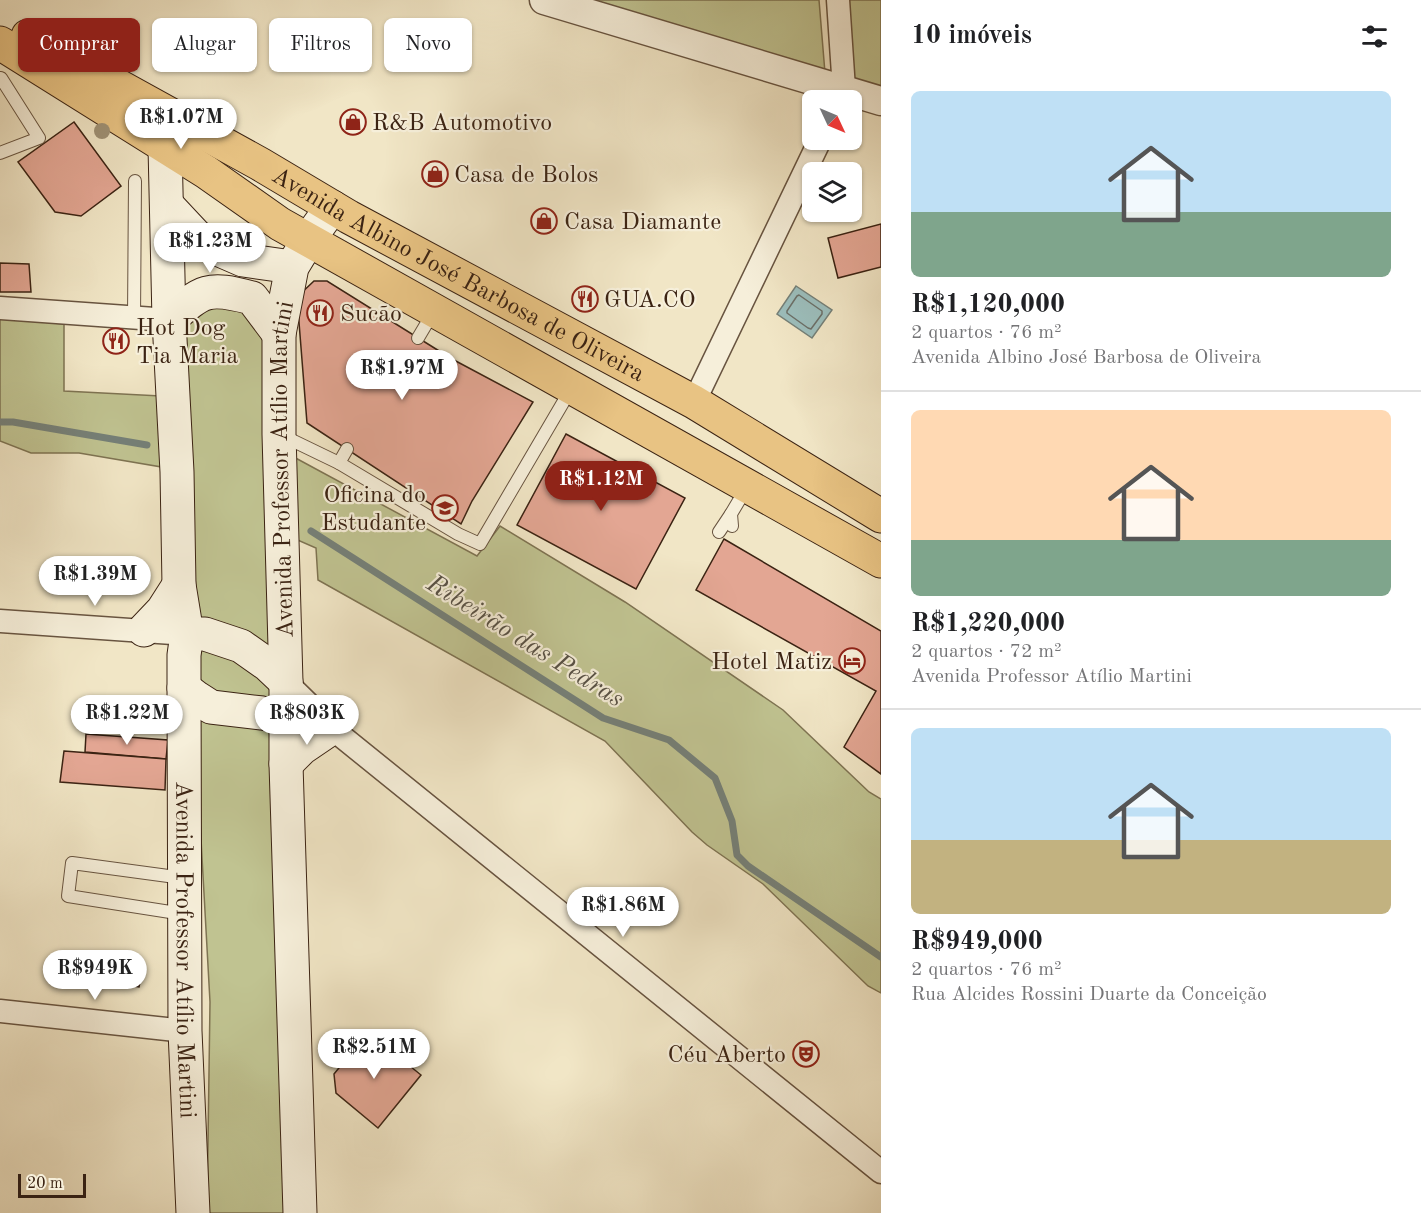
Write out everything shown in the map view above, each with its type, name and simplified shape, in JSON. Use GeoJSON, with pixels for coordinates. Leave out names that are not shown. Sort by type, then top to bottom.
{"type":"FeatureCollection","features":[{"type":"Feature","properties":{"kind":"main road","name":"Avenida Albino José Barbosa de Oliveira"},"geometry":{"type":"LineString","coordinates":[[4,57],[206,172],[280,224],[309,239],[427,324],[572,387],[737,508],[881,561]]}},
{"type":"Feature","properties":{"kind":"main road","name":"Avenida Albino José Barbosa de Oliveira"},"geometry":{"type":"LineString","coordinates":[[4,57],[260,164],[332,207],[694,402],[881,516]]}},
{"type":"Feature","properties":{"kind":"main road","name":"Avenida Professor Atílio Martini"},"geometry":{"type":"LineString","coordinates":[[165,147],[156,188],[169,320],[177,472],[179,585],[187,634],[184,655],[185,1031],[192,1213]]}},
{"type":"Feature","properties":{"kind":"main road"},"geometry":{"type":"LineString","coordinates":[[260,164],[181,175],[156,188],[196,236],[213,247],[243,260],[292,267]]}},
{"type":"Feature","properties":{"kind":"main road","name":"Avenida Professor Atílio Martini"},"geometry":{"type":"LineString","coordinates":[[302,1212],[286,764],[279,334],[292,267],[332,207]]}},
{"type":"Feature","properties":{"kind":"main road"},"geometry":{"type":"LineString","coordinates":[[169,320],[194,298],[215,291],[252,298],[279,334]]}},
{"type":"Feature","properties":{"kind":"main road"},"geometry":{"type":"LineString","coordinates":[[144,630],[163,610],[179,585]]}},
{"type":"Feature","properties":{"kind":"main road"},"geometry":{"type":"LineString","coordinates":[[187,634],[205,634],[241,646],[268,665],[286,682]]}},
{"type":"Feature","properties":{"kind":"main road"},"geometry":{"type":"LineString","coordinates":[[184,688],[212,707],[285,718]]}},
{"type":"Feature","properties":{"kind":"main road"},"geometry":{"type":"LineString","coordinates":[[286,764],[302,748],[334,733]]}},
{"type":"Feature","properties":{"kind":"street"},"geometry":{"type":"LineString","coordinates":[[544,0],[826,90]]}},
{"type":"Feature","properties":{"kind":"street"},"geometry":{"type":"LineString","coordinates":[[838,0],[842,90]]}},
{"type":"Feature","properties":{"kind":"street"},"geometry":{"type":"LineString","coordinates":[[862,98],[881,101]]}},
{"type":"Feature","properties":{"kind":"street"},"geometry":{"type":"LineString","coordinates":[[694,402],[815,150]]}},
{"type":"Feature","properties":{"kind":"street"},"geometry":{"type":"LineString","coordinates":[[0,308],[169,320]]}},
{"type":"Feature","properties":{"kind":"street"},"geometry":{"type":"LineString","coordinates":[[0,621],[187,634]]}},
{"type":"Feature","properties":{"kind":"street"},"geometry":{"type":"LineString","coordinates":[[286,682],[334,733],[881,1172]]}},
{"type":"Feature","properties":{"kind":"street"},"geometry":{"type":"LineString","coordinates":[[285,718],[334,733]]}},
{"type":"Feature","properties":{"kind":"street"},"geometry":{"type":"LineString","coordinates":[[0,1011],[185,1031]]}},
{"type":"Feature","properties":{"kind":"lane"},"geometry":{"type":"LineString","coordinates":[[0,153],[39,138],[4,57]]}},
{"type":"Feature","properties":{"kind":"lane"},"geometry":{"type":"LineString","coordinates":[[134,318],[156,188]]}},
{"type":"Feature","properties":{"kind":"lane"},"geometry":{"type":"LineString","coordinates":[[279,434],[339,464],[458,534],[480,544],[572,387]]}},
{"type":"Feature","properties":{"kind":"lane"},"geometry":{"type":"LineString","coordinates":[[339,464],[347,449]]}},
{"type":"Feature","properties":{"kind":"lane"},"geometry":{"type":"LineString","coordinates":[[719,532],[737,508]]}},
{"type":"Feature","properties":{"kind":"lane"},"geometry":{"type":"LineString","coordinates":[[185,878],[72,863],[68,896],[185,914]]}},
{"type":"Feature","properties":{"kind":"green space"},"geometry":{"type":"Polygon","coordinates":[[[580,0],[819,0],[825,73],[580,0]]]}},
{"type":"Feature","properties":{"kind":"green space"},"geometry":{"type":"Polygon","coordinates":[[[842,0],[881,0],[881,101],[862,95],[862,90],[844,89],[842,0]]]}},
{"type":"Feature","properties":{"kind":"green space"},"geometry":{"type":"Polygon","coordinates":[[[236,301],[273,340],[297,1213],[207,1213],[210,1002],[189,622],[173,469],[79,453],[31,453],[0,441],[0,318],[64,324],[64,391],[180,397],[177,322],[195,305],[236,301]]]}},
{"type":"Feature","properties":{"kind":"green space"},"geometry":{"type":"Polygon","coordinates":[[[290,455],[477,556],[500,526],[625,602],[783,710],[869,792],[881,799],[881,993],[868,986],[763,884],[692,832],[605,741],[318,580],[316,548],[293,538],[290,455]]]}},
{"type":"Feature","properties":{"kind":"water"},"geometry":{"type":"Polygon","coordinates":[[[796,286],[832,310],[812,338],[777,314],[796,286]]]}},
{"type":"Feature","properties":{"kind":"building"},"geometry":{"type":"Polygon","coordinates":[[[74,122],[121,186],[81,216],[55,212],[18,162],[74,122]]]}},
{"type":"Feature","properties":{"kind":"building"},"geometry":{"type":"Polygon","coordinates":[[[881,224],[881,267],[838,278],[828,238],[881,224]]]}},
{"type":"Feature","properties":{"kind":"building"},"geometry":{"type":"Polygon","coordinates":[[[0,263],[29,264],[31,292],[0,292],[0,263]]]}},
{"type":"Feature","properties":{"kind":"building"},"geometry":{"type":"Polygon","coordinates":[[[314,281],[327,281],[452,359],[533,402],[472,501],[461,524],[307,423],[297,297],[314,281]]]}},
{"type":"Feature","properties":{"kind":"building"},"geometry":{"type":"Polygon","coordinates":[[[566,434],[685,498],[636,589],[517,525],[566,434]]]}},
{"type":"Feature","properties":{"kind":"building","name":"Hotel Matiz"},"geometry":{"type":"Polygon","coordinates":[[[724,539],[881,631],[881,774],[844,747],[876,691],[696,590],[724,539]]]}},
{"type":"Feature","properties":{"kind":"building"},"geometry":{"type":"Polygon","coordinates":[[[86,734],[168,740],[166,759],[85,752],[86,734]]]}},
{"type":"Feature","properties":{"kind":"building"},"geometry":{"type":"Polygon","coordinates":[[[64,751],[166,759],[165,790],[60,782],[64,751]]]}},
{"type":"Feature","properties":{"kind":"building"},"geometry":{"type":"Polygon","coordinates":[[[95,953],[144,962],[139,987],[90,979],[95,953]]]}},
{"type":"Feature","properties":{"kind":"building"},"geometry":{"type":"Polygon","coordinates":[[[368,1032],[421,1075],[378,1128],[336,1093],[334,1074],[368,1032]]]}},
{"type":"Feature","properties":{"kind":"waterway"},"geometry":{"type":"LineString","coordinates":[[0,422],[13,422],[147,445]]}},
{"type":"Feature","properties":{"kind":"waterway","name":"Ribeirão das Pedras"},"geometry":{"type":"LineString","coordinates":[[311,531],[603,718],[669,740],[715,778],[732,821],[737,855],[748,866],[881,957]]}},
{"type":"Feature","properties":{"kind":"place","name":"R&B Automotivo"},"geometry":{"type":"Point","coordinates":[353,122]}},
{"type":"Feature","properties":{"kind":"place","name":"Casa de Bolos"},"geometry":{"type":"Point","coordinates":[435,174]}},
{"type":"Feature","properties":{"kind":"place","name":"Casa Diamante"},"geometry":{"type":"Point","coordinates":[544,221]}},
{"type":"Feature","properties":{"kind":"place","name":"GUA.CO"},"geometry":{"type":"Point","coordinates":[585,299]}},
{"type":"Feature","properties":{"kind":"place","name":"Sucão"},"geometry":{"type":"Point","coordinates":[320,313]}},
{"type":"Feature","properties":{"kind":"place","name":"Hot Dog Tia Maria"},"geometry":{"type":"Point","coordinates":[116,341]}},
{"type":"Feature","properties":{"kind":"place","name":"Oficina do Estudante"},"geometry":{"type":"Point","coordinates":[445,508]}},
{"type":"Feature","properties":{"kind":"place","name":"Hotel Matiz"},"geometry":{"type":"Point","coordinates":[852,661]}},
{"type":"Feature","properties":{"kind":"place","name":"Céu Aberto"},"geometry":{"type":"Point","coordinates":[806,1054]}}]}
